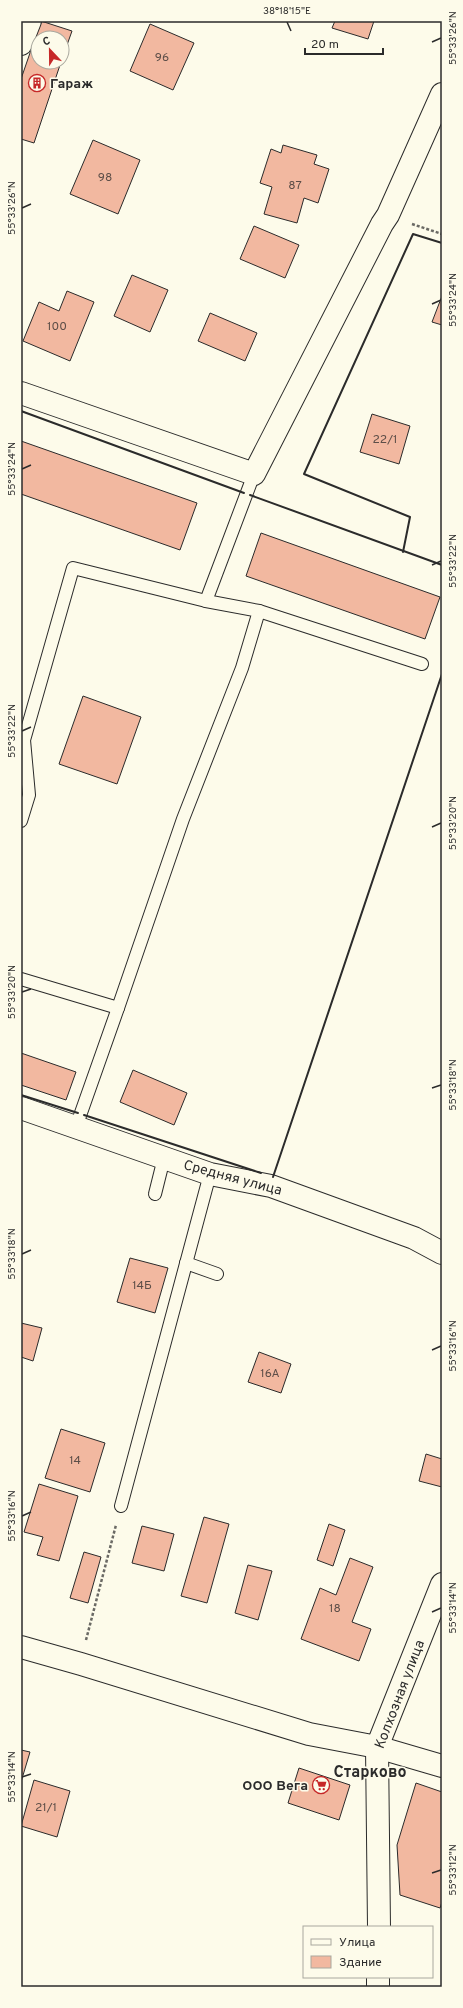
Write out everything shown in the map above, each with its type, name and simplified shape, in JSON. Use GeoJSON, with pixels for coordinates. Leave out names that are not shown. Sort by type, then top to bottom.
{"type":"FeatureCollection","features":[{"type":"Feature","properties":{"kind":"street"},"geometry":{"type":"LineString","coordinates":[[21,44],[30,21]]}},
{"type":"Feature","properties":{"kind":"street"},"geometry":{"type":"LineString","coordinates":[[21,393],[254,474],[385,220],[442,94]]}},
{"type":"Feature","properties":{"kind":"street","name":"Средняя улица"},"geometry":{"type":"LineString","coordinates":[[21,1108],[210,1174],[271,1186],[414,1238],[442,1253]]}},
{"type":"Feature","properties":{"kind":"street","name":"Колхозная улица"},"geometry":{"type":"LineString","coordinates":[[379,1926],[377,1747],[442,1584]]}},
{"type":"Feature","properties":{"kind":"street"},"geometry":{"type":"LineString","coordinates":[[21,1648],[81,1664],[309,1734],[377,1747],[442,1766]]}},
{"type":"Feature","properties":{"kind":"lane"},"geometry":{"type":"LineString","coordinates":[[206,601],[254,474]]}},
{"type":"Feature","properties":{"kind":"lane"},"geometry":{"type":"LineString","coordinates":[[21,820],[29,795],[24,740],[73,568],[206,601],[259,611],[422,664]]}},
{"type":"Feature","properties":{"kind":"lane"},"geometry":{"type":"LineString","coordinates":[[76,1127],[183,819],[242,668],[259,611]]}},
{"type":"Feature","properties":{"kind":"lane"},"geometry":{"type":"LineString","coordinates":[[21,979],[118,1008]]}},
{"type":"Feature","properties":{"kind":"lane"},"geometry":{"type":"LineString","coordinates":[[155,1194],[164,1158]]}},
{"type":"Feature","properties":{"kind":"lane"},"geometry":{"type":"LineString","coordinates":[[121,1506],[210,1174]]}},
{"type":"Feature","properties":{"kind":"lane"},"geometry":{"type":"LineString","coordinates":[[186,1263],[217,1274]]}},
{"type":"Feature","properties":{"kind":"path"},"geometry":{"type":"LineString","coordinates":[[385,220],[442,234]]}},
{"type":"Feature","properties":{"kind":"path"},"geometry":{"type":"LineString","coordinates":[[81,1664],[121,1506]]}},
{"type":"Feature","properties":{"kind":"building","name":"Гараж"},"geometry":{"type":"Polygon","coordinates":[[[41,21],[69,30],[38,30],[41,21]]]}},
{"type":"Feature","properties":{"kind":"building"},"geometry":{"type":"Polygon","coordinates":[[[335,21],[374,21],[368,39],[332,28],[335,21]]]}},
{"type":"Feature","properties":{"kind":"building"},"geometry":{"type":"Polygon","coordinates":[[[150,24],[194,43],[173,90],[130,71],[150,24]]]}},
{"type":"Feature","properties":{"kind":"building","name":"Гараж"},"geometry":{"type":"Polygon","coordinates":[[[30,53],[30,70],[58,70],[34,143],[21,139],[21,79],[30,53]]]}},
{"type":"Feature","properties":{"kind":"building"},"geometry":{"type":"Polygon","coordinates":[[[93,140],[140,160],[118,214],[70,194],[93,140]]]}},
{"type":"Feature","properties":{"kind":"building"},"geometry":{"type":"Polygon","coordinates":[[[283,145],[317,155],[314,164],[329,169],[318,203],[304,198],[297,223],[264,214],[272,187],[260,183],[271,149],[281,153],[283,145]]]}},
{"type":"Feature","properties":{"kind":"building"},"geometry":{"type":"Polygon","coordinates":[[[254,226],[299,245],[285,278],[240,259],[254,226]]]}},
{"type":"Feature","properties":{"kind":"building"},"geometry":{"type":"Polygon","coordinates":[[[132,275],[168,290],[150,332],[114,316],[132,275]]]}},
{"type":"Feature","properties":{"kind":"building"},"geometry":{"type":"Polygon","coordinates":[[[67,291],[94,302],[70,361],[23,341],[39,302],[59,311],[67,291]]]}},
{"type":"Feature","properties":{"kind":"building"},"geometry":{"type":"Polygon","coordinates":[[[442,296],[442,325],[432,322],[442,296]]]}},
{"type":"Feature","properties":{"kind":"building"},"geometry":{"type":"Polygon","coordinates":[[[210,313],[257,333],[245,361],[198,341],[210,313]]]}},
{"type":"Feature","properties":{"kind":"building"},"geometry":{"type":"Polygon","coordinates":[[[372,414],[410,426],[399,464],[360,452],[372,414]]]}},
{"type":"Feature","properties":{"kind":"building"},"geometry":{"type":"Polygon","coordinates":[[[21,441],[197,503],[180,550],[21,494],[21,441]]]}},
{"type":"Feature","properties":{"kind":"building"},"geometry":{"type":"Polygon","coordinates":[[[261,533],[440,597],[425,639],[246,576],[261,533]]]}},
{"type":"Feature","properties":{"kind":"building"},"geometry":{"type":"Polygon","coordinates":[[[83,696],[141,717],[117,784],[59,764],[83,696]]]}},
{"type":"Feature","properties":{"kind":"building"},"geometry":{"type":"Polygon","coordinates":[[[21,1053],[76,1072],[66,1100],[21,1085],[21,1053]]]}},
{"type":"Feature","properties":{"kind":"building"},"geometry":{"type":"Polygon","coordinates":[[[133,1070],[187,1093],[174,1125],[120,1102],[133,1070]]]}},
{"type":"Feature","properties":{"kind":"building"},"geometry":{"type":"Polygon","coordinates":[[[130,1258],[168,1268],[155,1313],[117,1302],[130,1258]]]}},
{"type":"Feature","properties":{"kind":"building"},"geometry":{"type":"Polygon","coordinates":[[[21,1323],[42,1328],[33,1361],[21,1357],[21,1323]]]}},
{"type":"Feature","properties":{"kind":"building"},"geometry":{"type":"Polygon","coordinates":[[[259,1352],[291,1364],[281,1393],[248,1382],[259,1352]]]}},
{"type":"Feature","properties":{"kind":"building"},"geometry":{"type":"Polygon","coordinates":[[[61,1429],[105,1443],[90,1492],[45,1478],[61,1429]]]}},
{"type":"Feature","properties":{"kind":"building"},"geometry":{"type":"Polygon","coordinates":[[[426,1454],[442,1459],[442,1487],[419,1481],[426,1454]]]}},
{"type":"Feature","properties":{"kind":"building"},"geometry":{"type":"Polygon","coordinates":[[[39,1484],[78,1496],[59,1561],[37,1555],[43,1537],[24,1532],[39,1484]]]}},
{"type":"Feature","properties":{"kind":"building"},"geometry":{"type":"Polygon","coordinates":[[[204,1517],[229,1524],[207,1603],[181,1596],[204,1517]]]}},
{"type":"Feature","properties":{"kind":"building"},"geometry":{"type":"Polygon","coordinates":[[[329,1524],[345,1530],[333,1566],[317,1560],[329,1524]]]}},
{"type":"Feature","properties":{"kind":"building"},"geometry":{"type":"Polygon","coordinates":[[[142,1526],[174,1534],[164,1571],[132,1563],[142,1526]]]}},
{"type":"Feature","properties":{"kind":"building"},"geometry":{"type":"Polygon","coordinates":[[[84,1552],[101,1557],[88,1603],[70,1598],[84,1552]]]}},
{"type":"Feature","properties":{"kind":"building"},"geometry":{"type":"Polygon","coordinates":[[[350,1558],[373,1567],[352,1622],[371,1629],[359,1661],[301,1639],[320,1588],[336,1595],[350,1558]]]}},
{"type":"Feature","properties":{"kind":"building"},"geometry":{"type":"Polygon","coordinates":[[[248,1565],[272,1571],[258,1620],[235,1613],[248,1565]]]}},
{"type":"Feature","properties":{"kind":"building"},"geometry":{"type":"Polygon","coordinates":[[[21,1750],[30,1752],[21,1782],[21,1750]]]}},
{"type":"Feature","properties":{"kind":"building"},"geometry":{"type":"Polygon","coordinates":[[[299,1768],[350,1785],[339,1820],[288,1803],[299,1768]]]}},
{"type":"Feature","properties":{"kind":"building"},"geometry":{"type":"Polygon","coordinates":[[[34,1780],[70,1791],[57,1837],[21,1826],[34,1780]]]}},
{"type":"Feature","properties":{"kind":"building"},"geometry":{"type":"Polygon","coordinates":[[[416,1783],[442,1792],[442,1902],[440,1908],[400,1895],[397,1845],[416,1783]]]}},
{"type":"Feature","properties":{"kind":"wall"},"geometry":{"type":"LineString","coordinates":[[403,552],[410,517],[304,474],[413,234],[442,243]]}},
{"type":"Feature","properties":{"kind":"wall"},"geometry":{"type":"LineString","coordinates":[[21,411],[244,493]]}},
{"type":"Feature","properties":{"kind":"wall"},"geometry":{"type":"LineString","coordinates":[[250,495],[442,565]]}},
{"type":"Feature","properties":{"kind":"wall"},"geometry":{"type":"LineString","coordinates":[[273,1177],[442,674]]}},
{"type":"Feature","properties":{"kind":"wall"},"geometry":{"type":"LineString","coordinates":[[21,1095],[78,1113]]}},
{"type":"Feature","properties":{"kind":"wall"},"geometry":{"type":"LineString","coordinates":[[84,1115],[261,1173]]}},
{"type":"Feature","properties":{"kind":"place","name":"Гараж"},"geometry":{"type":"Point","coordinates":[37,83]}},
{"type":"Feature","properties":{"kind":"place","name":"ООО Вега"},"geometry":{"type":"Point","coordinates":[321,1785]}},
{"type":"Feature","properties":{"kind":"district","name":"Старково"},"geometry":{"type":"Point","coordinates":[370,1771]}}]}
